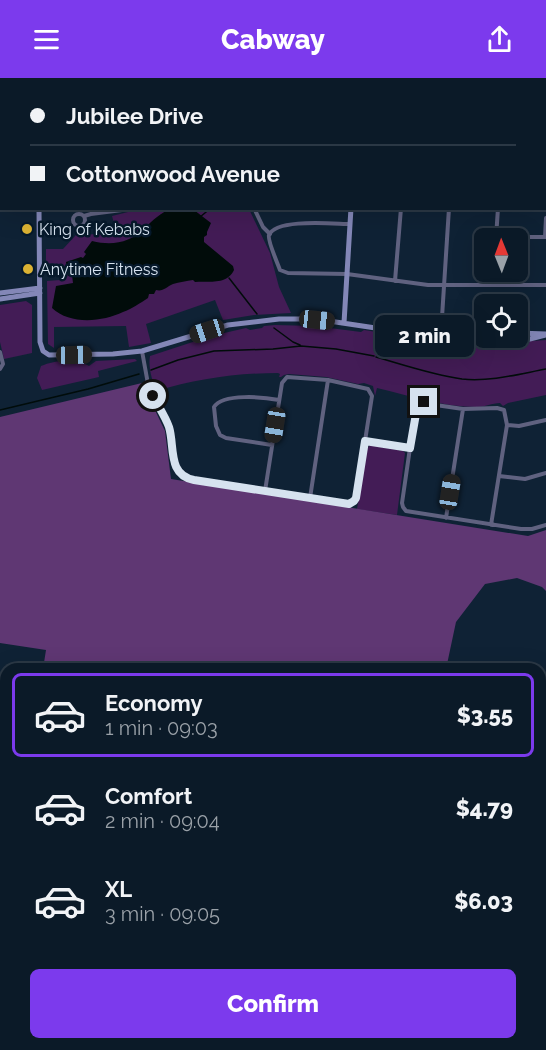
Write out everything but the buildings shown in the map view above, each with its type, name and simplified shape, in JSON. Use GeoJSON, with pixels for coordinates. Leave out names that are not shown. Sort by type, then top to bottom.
{"type":"FeatureCollection","features":[{"type":"Feature","properties":{"kind":"street"},"geometry":{"type":"LineString","coordinates":[[39,210],[40,342],[45,353],[54,355],[142,351],[216,328],[256,321],[306,319],[409,333],[501,341],[530,339],[546,335]]}},
{"type":"Feature","properties":{"kind":"street"},"geometry":{"type":"LineString","coordinates":[[84,216],[122,210]]}},
{"type":"Feature","properties":{"kind":"street"},"geometry":{"type":"LineString","coordinates":[[255,210],[263,228],[270,234],[270,242],[279,268],[283,272],[347,274],[419,284],[546,285]]}},
{"type":"Feature","properties":{"kind":"street"},"geometry":{"type":"LineString","coordinates":[[344,323],[351,210]]}},
{"type":"Feature","properties":{"kind":"street"},"geometry":{"type":"LineString","coordinates":[[396,281],[401,210]]}},
{"type":"Feature","properties":{"kind":"street"},"geometry":{"type":"LineString","coordinates":[[441,336],[449,210]]}},
{"type":"Feature","properties":{"kind":"street"},"geometry":{"type":"LineString","coordinates":[[497,228],[498,210]]}},
{"type":"Feature","properties":{"kind":"street"},"geometry":{"type":"LineString","coordinates":[[528,237],[545,237],[546,218]]}},
{"type":"Feature","properties":{"kind":"street"},"geometry":{"type":"LineString","coordinates":[[270,234],[289,224],[351,224]]}},
{"type":"Feature","properties":{"kind":"street"},"geometry":{"type":"LineString","coordinates":[[0,293],[40,290]]}},
{"type":"Feature","properties":{"kind":"street"},"geometry":{"type":"LineString","coordinates":[[0,299],[40,290]]}},
{"type":"Feature","properties":{"kind":"street"},"geometry":{"type":"LineString","coordinates":[[441,336],[474,334]]}},
{"type":"Feature","properties":{"kind":"street"},"geometry":{"type":"LineString","coordinates":[[528,334],[546,335]]}},
{"type":"Feature","properties":{"kind":"street"},"geometry":{"type":"LineString","coordinates":[[142,351],[147,379],[168,425],[174,461],[179,472],[189,479],[346,504],[354,501],[357,495],[372,400],[370,391],[366,388],[328,380],[287,377],[282,383],[265,491]]}},
{"type":"Feature","properties":{"kind":"street"},"geometry":{"type":"LineString","coordinates":[[0,352],[3,365],[0,369]]}},
{"type":"Feature","properties":{"kind":"street"},"geometry":{"type":"LineString","coordinates":[[310,498],[328,380]]}},
{"type":"Feature","properties":{"kind":"street"},"geometry":{"type":"LineString","coordinates":[[272,445],[226,438],[220,435],[216,426],[214,407],[219,401],[235,399],[263,397],[279,400]]}},
{"type":"Feature","properties":{"kind":"street"},"geometry":{"type":"LineString","coordinates":[[491,525],[507,425],[505,412],[500,408],[463,409],[424,402],[420,404],[417,408],[410,448],[403,507],[410,512],[491,525],[521,529],[546,525]]}},
{"type":"Feature","properties":{"kind":"street"},"geometry":{"type":"LineString","coordinates":[[446,518],[463,409]]}},
{"type":"Feature","properties":{"kind":"street"},"geometry":{"type":"LineString","coordinates":[[507,425],[519,426],[546,420]]}},
{"type":"Feature","properties":{"kind":"street"},"geometry":{"type":"LineString","coordinates":[[365,441],[410,448]]}},
{"type":"Feature","properties":{"kind":"street"},"geometry":{"type":"LineString","coordinates":[[499,477],[525,479],[546,473]]}},
{"type":"Feature","properties":{"kind":"shaded area"},"geometry":{"type":"Polygon","coordinates":[[[136,210],[249,210],[270,253],[279,287],[291,313],[223,320],[215,300],[146,324],[151,343],[129,347],[126,326],[54,327],[54,348],[48,344],[47,281],[60,280],[60,264],[46,263],[46,249],[63,249],[76,235],[99,234],[116,230],[112,216],[136,210]]]}},
{"type":"Feature","properties":{"kind":"shaded area"},"geometry":{"type":"Polygon","coordinates":[[[194,210],[211,223],[204,242],[233,266],[234,270],[231,275],[217,281],[195,282],[193,280],[173,284],[163,290],[156,290],[154,294],[149,294],[148,298],[130,309],[96,320],[68,317],[52,308],[56,286],[73,283],[72,275],[68,276],[66,262],[83,258],[86,254],[84,252],[92,241],[114,243],[133,237],[164,212],[194,210]]]}},
{"type":"Feature","properties":{"kind":"shaded area"},"geometry":{"type":"Polygon","coordinates":[[[26,301],[32,305],[32,353],[4,359],[0,342],[0,305],[26,301]]]}},
{"type":"Feature","properties":{"kind":"shaded area"},"geometry":{"type":"Polygon","coordinates":[[[264,326],[314,326],[361,332],[364,330],[421,339],[424,342],[474,346],[474,348],[528,348],[528,341],[546,340],[546,395],[503,406],[500,403],[464,407],[427,401],[377,388],[375,396],[373,386],[364,383],[289,374],[279,377],[278,373],[216,378],[156,391],[150,369],[150,356],[211,336],[264,326]]]}},
{"type":"Feature","properties":{"kind":"shaded area"},"geometry":{"type":"Polygon","coordinates":[[[135,359],[137,361],[98,371],[99,377],[42,390],[37,378],[41,366],[53,362],[72,361],[89,366],[96,361],[135,359]]]}},
{"type":"Feature","properties":{"kind":"shaded area"},"geometry":{"type":"Polygon","coordinates":[[[142,383],[165,431],[171,479],[528,536],[546,530],[546,591],[542,587],[517,578],[485,584],[456,622],[447,663],[44,663],[46,650],[0,643],[0,417],[142,383]]]}},
{"type":"Feature","properties":{"kind":"shaded area"},"geometry":{"type":"Polygon","coordinates":[[[370,445],[405,453],[397,515],[357,509],[367,449],[370,445]]]}},
{"type":"Feature","properties":{"kind":"waterway"},"geometry":{"type":"LineString","coordinates":[[200,217],[209,210]]}},
{"type":"Feature","properties":{"kind":"waterway"},"geometry":{"type":"LineString","coordinates":[[229,278],[257,314]]}},
{"type":"Feature","properties":{"kind":"waterway"},"geometry":{"type":"LineString","coordinates":[[274,328],[300,345]]}},
{"type":"Feature","properties":{"kind":"waterway"},"geometry":{"type":"LineString","coordinates":[[151,370],[214,351],[301,346],[374,356]]}},
{"type":"Feature","properties":{"kind":"waterway"},"geometry":{"type":"LineString","coordinates":[[376,357],[429,372],[473,380],[546,369]]}},
{"type":"Feature","properties":{"kind":"waterway"},"geometry":{"type":"LineString","coordinates":[[0,410],[139,374]]}},
{"type":"Feature","properties":{"kind":"place","name":"King of Kebabs"},"geometry":{"type":"Point","coordinates":[27,229]}},
{"type":"Feature","properties":{"kind":"place","name":"Anytime Fitness"},"geometry":{"type":"Point","coordinates":[28,269]}},
{"type":"Feature","properties":{"kind":"route"},"geometry":{"type":"LineString","coordinates":[[153,396],[168,425],[175,466],[185,477],[349,504],[356,498],[365,441],[410,448],[417,408],[424,402]]}}]}
